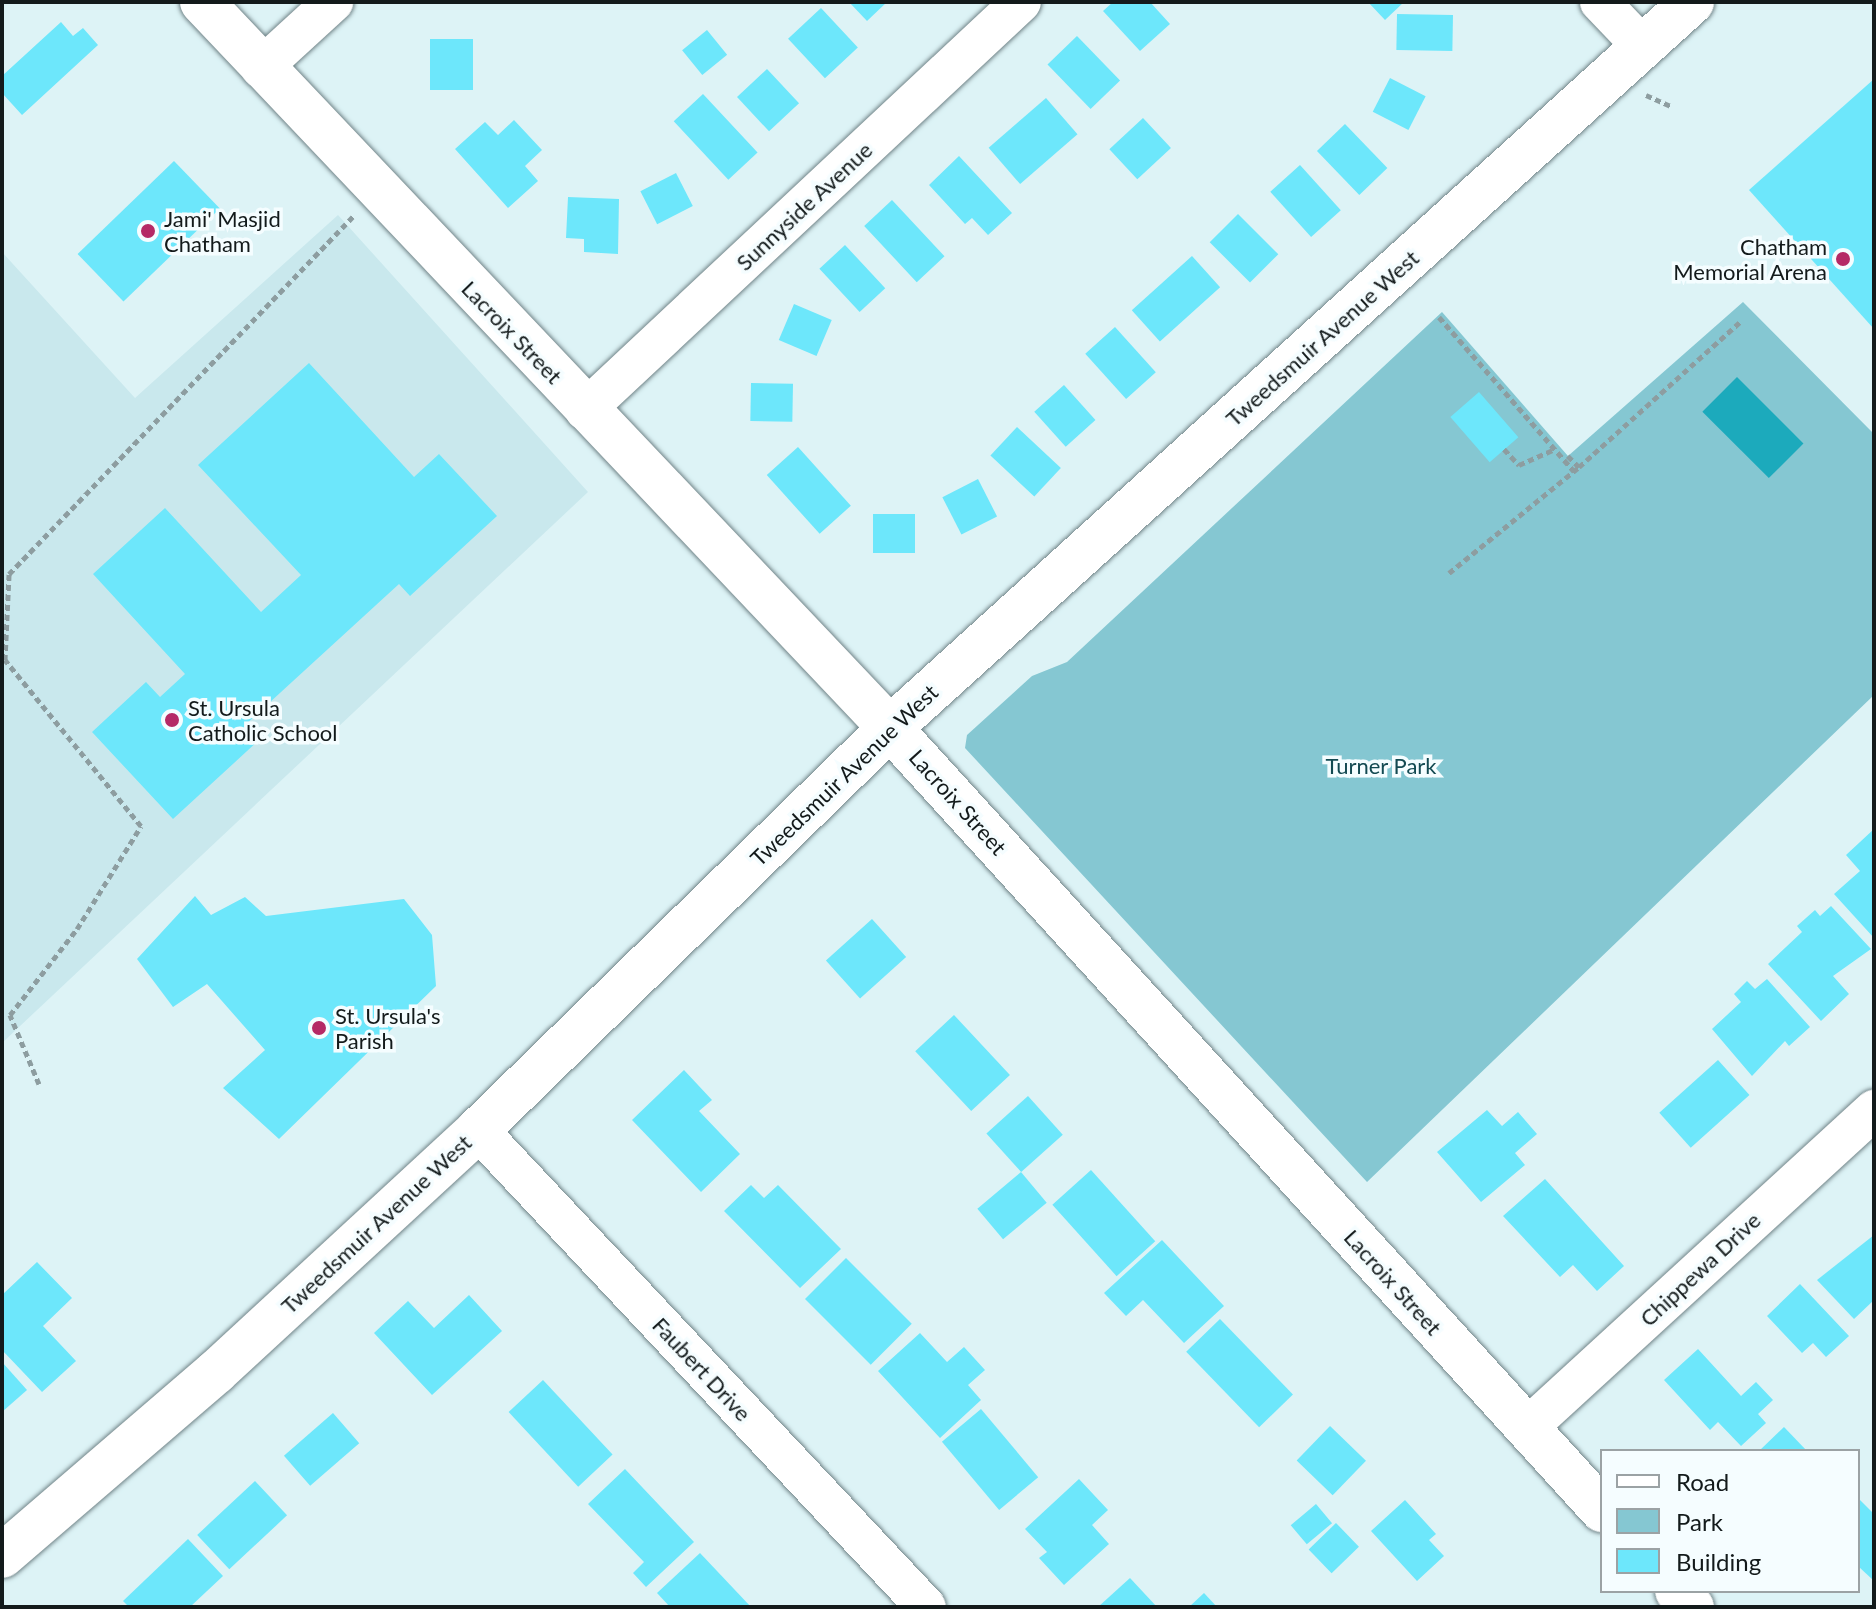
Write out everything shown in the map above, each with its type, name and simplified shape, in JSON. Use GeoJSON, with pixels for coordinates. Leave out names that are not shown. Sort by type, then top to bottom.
{"type":"FeatureCollection","features":[{"type":"Feature","properties":{"kind":"street","name":"Lacroix Street"},"geometry":{"type":"LineString","coordinates":[[202,2],[585,410],[890,728],[1600,1508]]}},
{"type":"Feature","properties":{"kind":"street"},"geometry":{"type":"LineString","coordinates":[[261,68],[333,2]]}},
{"type":"Feature","properties":{"kind":"street","name":"Sunnyside Avenue"},"geometry":{"type":"LineString","coordinates":[[585,410],[1021,2]]}},
{"type":"Feature","properties":{"kind":"street"},"geometry":{"type":"LineString","coordinates":[[1600,2],[1643,47]]}},
{"type":"Feature","properties":{"kind":"street","name":"Tweedsmuir Avenue West"},"geometry":{"type":"LineString","coordinates":[[2,1556],[216,1372],[478,1130],[890,728],[1692,2]]}},
{"type":"Feature","properties":{"kind":"street","name":"Chippewa Drive"},"geometry":{"type":"LineString","coordinates":[[1527,1428],[1874,1110]]}},
{"type":"Feature","properties":{"kind":"street","name":"Faubert Drive"},"geometry":{"type":"LineString","coordinates":[[478,1130],[926,1607]]}},
{"type":"Feature","properties":{"kind":"path"},"geometry":{"type":"LineString","coordinates":[[1638,91],[1671,106]]}},
{"type":"Feature","properties":{"kind":"path"},"geometry":{"type":"LineString","coordinates":[[39,1084],[10,1015],[77,929],[141,826],[5,660],[9,574],[353,217]]}},
{"type":"Feature","properties":{"kind":"path"},"geometry":{"type":"LineString","coordinates":[[1439,317],[1553,450],[1576,469]]}},
{"type":"Feature","properties":{"kind":"path"},"geometry":{"type":"LineString","coordinates":[[1449,573],[1576,469],[1742,320]]}},
{"type":"Feature","properties":{"kind":"path"},"geometry":{"type":"LineString","coordinates":[[1504,449],[1519,465],[1553,450]]}},
{"type":"Feature","properties":{"kind":"path"},"geometry":{"type":"LineString","coordinates":[[1568,456],[1576,469]]}},
{"type":"Feature","properties":{"kind":"shaded area","name":"St. Ursula Catholic School"},"geometry":{"type":"Polygon","coordinates":[[[338,215],[588,492],[2,1043],[2,252],[135,398],[338,215]]]}},
{"type":"Feature","properties":{"kind":"shaded area"},"geometry":{"type":"Polygon","coordinates":[[[1737,377],[1803,443],[1769,478],[1702,412],[1737,377]]]}},
{"type":"Feature","properties":{"kind":"green space","name":"Turner Park"},"geometry":{"type":"Polygon","coordinates":[[[1743,302],[1874,434],[1874,695],[1367,1182],[965,748],[967,735],[1032,676],[1067,662],[1442,312],[1568,456],[1743,302]]]}},
{"type":"Feature","properties":{"kind":"building"},"geometry":{"type":"Polygon","coordinates":[[[849,2],[887,2],[867,21],[849,2]]]}},
{"type":"Feature","properties":{"kind":"building"},"geometry":{"type":"Polygon","coordinates":[[[1113,2],[1150,2],[1170,24],[1140,51],[1103,11],[1113,2]]]}},
{"type":"Feature","properties":{"kind":"building"},"geometry":{"type":"Polygon","coordinates":[[[1368,2],[1404,2],[1385,20],[1368,2]]]}},
{"type":"Feature","properties":{"kind":"building"},"geometry":{"type":"Polygon","coordinates":[[[821,8],[858,47],[825,78],[788,39],[821,8]]]}},
{"type":"Feature","properties":{"kind":"building"},"geometry":{"type":"Polygon","coordinates":[[[1397,14],[1453,15],[1452,51],[1396,50],[1397,14]]]}},
{"type":"Feature","properties":{"kind":"building"},"geometry":{"type":"Polygon","coordinates":[[[61,22],[73,36],[83,28],[98,45],[22,115],[2,93],[2,76],[61,22]]]}},
{"type":"Feature","properties":{"kind":"building"},"geometry":{"type":"Polygon","coordinates":[[[707,30],[727,55],[702,75],[682,50],[707,30]]]}},
{"type":"Feature","properties":{"kind":"building"},"geometry":{"type":"Polygon","coordinates":[[[1077,36],[1120,81],[1091,109],[1048,64],[1077,36]]]}},
{"type":"Feature","properties":{"kind":"building"},"geometry":{"type":"Polygon","coordinates":[[[430,39],[473,39],[473,90],[430,90],[430,39]]]}},
{"type":"Feature","properties":{"kind":"building"},"geometry":{"type":"Polygon","coordinates":[[[767,69],[799,103],[769,131],[737,97],[767,69]]]}},
{"type":"Feature","properties":{"kind":"building"},"geometry":{"type":"Polygon","coordinates":[[[1390,78],[1426,96],[1408,130],[1373,112],[1390,78]]]}},
{"type":"Feature","properties":{"kind":"building","name":"Chatham Memorial Arena"},"geometry":{"type":"Polygon","coordinates":[[[1874,79],[1874,329],[1749,190],[1874,79]]]}},
{"type":"Feature","properties":{"kind":"building"},"geometry":{"type":"Polygon","coordinates":[[[703,94],[758,153],[728,180],[674,121],[703,94]]]}},
{"type":"Feature","properties":{"kind":"building"},"geometry":{"type":"Polygon","coordinates":[[[1046,98],[1077,134],[1020,184],[989,148],[1046,98]]]}},
{"type":"Feature","properties":{"kind":"building"},"geometry":{"type":"Polygon","coordinates":[[[1143,118],[1171,148],[1137,179],[1109,149],[1143,118]]]}},
{"type":"Feature","properties":{"kind":"building"},"geometry":{"type":"Polygon","coordinates":[[[514,120],[542,150],[525,166],[538,181],[508,208],[455,149],[485,122],[498,135],[514,120]]]}},
{"type":"Feature","properties":{"kind":"building"},"geometry":{"type":"Polygon","coordinates":[[[1345,124],[1387,168],[1359,195],[1317,151],[1345,124]]]}},
{"type":"Feature","properties":{"kind":"building"},"geometry":{"type":"Polygon","coordinates":[[[959,156],[1012,213],[988,235],[972,218],[965,224],[929,185],[959,156]]]}},
{"type":"Feature","properties":{"kind":"building","name":"Jami' Masjid Chatham"},"geometry":{"type":"Polygon","coordinates":[[[174,161],[220,208],[123,302],[78,254],[174,161]]]}},
{"type":"Feature","properties":{"kind":"building"},"geometry":{"type":"Polygon","coordinates":[[[1300,165],[1341,210],[1311,237],[1270,192],[1300,165]]]}},
{"type":"Feature","properties":{"kind":"building"},"geometry":{"type":"Polygon","coordinates":[[[676,173],[693,206],[657,224],[640,191],[676,173]]]}},
{"type":"Feature","properties":{"kind":"building"},"geometry":{"type":"Polygon","coordinates":[[[568,197],[619,199],[618,254],[584,252],[584,239],[566,238],[568,197]]]}},
{"type":"Feature","properties":{"kind":"building"},"geometry":{"type":"Polygon","coordinates":[[[892,200],[945,256],[917,282],[864,226],[892,200]]]}},
{"type":"Feature","properties":{"kind":"building"},"geometry":{"type":"Polygon","coordinates":[[[1238,214],[1278,254],[1250,283],[1210,242],[1238,214]]]}},
{"type":"Feature","properties":{"kind":"building"},"geometry":{"type":"Polygon","coordinates":[[[845,245],[885,288],[860,312],[819,269],[845,245]]]}},
{"type":"Feature","properties":{"kind":"building"},"geometry":{"type":"Polygon","coordinates":[[[1192,256],[1220,287],[1160,341],[1132,310],[1192,256]]]}},
{"type":"Feature","properties":{"kind":"building"},"geometry":{"type":"Polygon","coordinates":[[[794,304],[832,320],[817,356],[779,340],[794,304]]]}},
{"type":"Feature","properties":{"kind":"building"},"geometry":{"type":"Polygon","coordinates":[[[1115,327],[1156,372],[1126,399],[1085,354],[1115,327]]]}},
{"type":"Feature","properties":{"kind":"building"},"geometry":{"type":"Polygon","coordinates":[[[309,363],[414,477],[439,454],[497,516],[410,596],[399,584],[244,726],[258,741],[173,819],[92,732],[146,682],[160,697],[185,674],[93,574],[165,508],[261,612],[301,575],[198,465],[309,363]]]}},
{"type":"Feature","properties":{"kind":"building"},"geometry":{"type":"Polygon","coordinates":[[[751,383],[793,384],[792,422],[750,421],[751,383]]]}},
{"type":"Feature","properties":{"kind":"building"},"geometry":{"type":"Polygon","coordinates":[[[1064,385],[1095,420],[1066,447],[1034,412],[1064,385]]]}},
{"type":"Feature","properties":{"kind":"building"},"geometry":{"type":"Polygon","coordinates":[[[1479,392],[1518,437],[1490,462],[1450,417],[1479,392]]]}},
{"type":"Feature","properties":{"kind":"building"},"geometry":{"type":"Polygon","coordinates":[[[1017,427],[1061,468],[1034,496],[990,456],[1017,427]]]}},
{"type":"Feature","properties":{"kind":"building"},"geometry":{"type":"Polygon","coordinates":[[[798,447],[851,506],[820,534],[767,475],[798,447]]]}},
{"type":"Feature","properties":{"kind":"building"},"geometry":{"type":"Polygon","coordinates":[[[978,479],[997,516],[961,535],[942,497],[978,479]]]}},
{"type":"Feature","properties":{"kind":"building"},"geometry":{"type":"Polygon","coordinates":[[[873,514],[915,514],[915,553],[873,553],[873,514]]]}},
{"type":"Feature","properties":{"kind":"building"},"geometry":{"type":"Polygon","coordinates":[[[1874,829],[1874,938],[1834,894],[1860,871],[1846,855],[1874,829]]]}},
{"type":"Feature","properties":{"kind":"building","name":"St. Ursula's Parish"},"geometry":{"type":"Polygon","coordinates":[[[195,896],[211,915],[245,897],[266,916],[404,899],[432,935],[436,986],[279,1139],[223,1088],[265,1050],[207,984],[173,1007],[137,959],[195,896]]]}},
{"type":"Feature","properties":{"kind":"building"},"geometry":{"type":"Polygon","coordinates":[[[1831,906],[1871,949],[1833,976],[1849,994],[1821,1021],[1768,964],[1802,932],[1797,926],[1815,910],[1820,916],[1831,906]]]}},
{"type":"Feature","properties":{"kind":"building"},"geometry":{"type":"Polygon","coordinates":[[[872,919],[906,957],[860,998],[826,960],[872,919]]]}},
{"type":"Feature","properties":{"kind":"building"},"geometry":{"type":"Polygon","coordinates":[[[1767,979],[1810,1027],[1789,1046],[1785,1041],[1752,1076],[1712,1029],[1741,1002],[1734,994],[1747,981],[1755,989],[1767,979]]]}},
{"type":"Feature","properties":{"kind":"building"},"geometry":{"type":"Polygon","coordinates":[[[954,1015],[1010,1075],[971,1111],[915,1051],[954,1015]]]}},
{"type":"Feature","properties":{"kind":"building"},"geometry":{"type":"Polygon","coordinates":[[[1718,1060],[1749,1095],[1691,1148],[1659,1113],[1718,1060]]]}},
{"type":"Feature","properties":{"kind":"building"},"geometry":{"type":"Polygon","coordinates":[[[684,1070],[712,1100],[699,1111],[740,1154],[701,1192],[632,1120],[684,1070]]]}},
{"type":"Feature","properties":{"kind":"building"},"geometry":{"type":"Polygon","coordinates":[[[1028,1096],[1063,1135],[1021,1172],[986,1133],[1028,1096]]]}},
{"type":"Feature","properties":{"kind":"building"},"geometry":{"type":"Polygon","coordinates":[[[1487,1110],[1502,1126],[1518,1112],[1537,1134],[1515,1153],[1525,1165],[1481,1202],[1437,1152],[1487,1110]]]}},
{"type":"Feature","properties":{"kind":"building"},"geometry":{"type":"Polygon","coordinates":[[[1091,1170],[1155,1241],[1117,1276],[1052,1205],[1091,1170]]]}},
{"type":"Feature","properties":{"kind":"building"},"geometry":{"type":"Polygon","coordinates":[[[1021,1172],[1047,1203],[1003,1239],[977,1209],[1021,1172]]]}},
{"type":"Feature","properties":{"kind":"building"},"geometry":{"type":"Polygon","coordinates":[[[1545,1179],[1624,1266],[1597,1291],[1573,1265],[1560,1277],[1503,1216],[1545,1179]]]}},
{"type":"Feature","properties":{"kind":"building"},"geometry":{"type":"Polygon","coordinates":[[[751,1185],[764,1198],[778,1185],[841,1249],[800,1288],[724,1211],[751,1185]]]}},
{"type":"Feature","properties":{"kind":"building"},"geometry":{"type":"Polygon","coordinates":[[[1874,1235],[1874,1300],[1854,1319],[1817,1280],[1874,1235]]]}},
{"type":"Feature","properties":{"kind":"building"},"geometry":{"type":"Polygon","coordinates":[[[1162,1240],[1224,1306],[1184,1343],[1143,1300],[1126,1316],[1104,1293],[1162,1240]]]}},
{"type":"Feature","properties":{"kind":"building"},"geometry":{"type":"Polygon","coordinates":[[[846,1258],[912,1324],[871,1365],[805,1299],[846,1258]]]}},
{"type":"Feature","properties":{"kind":"building"},"geometry":{"type":"Polygon","coordinates":[[[37,1262],[72,1298],[43,1326],[76,1361],[42,1392],[2,1350],[2,1295],[37,1262]]]}},
{"type":"Feature","properties":{"kind":"building"},"geometry":{"type":"Polygon","coordinates":[[[1800,1284],[1849,1336],[1826,1357],[1813,1343],[1802,1353],[1767,1316],[1800,1284]]]}},
{"type":"Feature","properties":{"kind":"building"},"geometry":{"type":"Polygon","coordinates":[[[469,1295],[502,1331],[432,1395],[374,1333],[408,1301],[434,1328],[469,1295]]]}},
{"type":"Feature","properties":{"kind":"building"},"geometry":{"type":"Polygon","coordinates":[[[1220,1319],[1293,1395],[1259,1427],[1186,1352],[1220,1319]]]}},
{"type":"Feature","properties":{"kind":"building"},"geometry":{"type":"Polygon","coordinates":[[[920,1333],[947,1362],[964,1347],[985,1370],[968,1385],[981,1400],[940,1438],[878,1371],[920,1333]]]}},
{"type":"Feature","properties":{"kind":"building"},"geometry":{"type":"Polygon","coordinates":[[[1698,1349],[1741,1396],[1756,1382],[1773,1400],[1758,1414],[1766,1423],[1741,1446],[1718,1422],[1710,1430],[1664,1380],[1698,1349]]]}},
{"type":"Feature","properties":{"kind":"building"},"geometry":{"type":"Polygon","coordinates":[[[2,1362],[27,1390],[2,1412],[2,1362]]]}},
{"type":"Feature","properties":{"kind":"building"},"geometry":{"type":"Polygon","coordinates":[[[543,1380],[613,1455],[578,1487],[509,1412],[543,1380]]]}},
{"type":"Feature","properties":{"kind":"building"},"geometry":{"type":"Polygon","coordinates":[[[981,1409],[1038,1477],[999,1510],[942,1442],[981,1409]]]}},
{"type":"Feature","properties":{"kind":"building"},"geometry":{"type":"Polygon","coordinates":[[[333,1413],[359,1443],[310,1486],[284,1456],[333,1413]]]}},
{"type":"Feature","properties":{"kind":"building"},"geometry":{"type":"Polygon","coordinates":[[[1330,1426],[1366,1461],[1333,1495],[1297,1461],[1330,1426]]]}},
{"type":"Feature","properties":{"kind":"building"},"geometry":{"type":"Polygon","coordinates":[[[1784,1427],[1805,1449],[1761,1449],[1784,1427]]]}},
{"type":"Feature","properties":{"kind":"building"},"geometry":{"type":"Polygon","coordinates":[[[625,1469],[694,1542],[646,1587],[633,1573],[644,1562],[588,1504],[625,1469]]]}},
{"type":"Feature","properties":{"kind":"building"},"geometry":{"type":"Polygon","coordinates":[[[1079,1479],[1108,1510],[1092,1525],[1109,1544],[1064,1585],[1039,1558],[1047,1552],[1025,1529],[1079,1479]]]}},
{"type":"Feature","properties":{"kind":"building"},"geometry":{"type":"Polygon","coordinates":[[[255,1481],[287,1515],[229,1569],[197,1535],[255,1481]]]}},
{"type":"Feature","properties":{"kind":"building"},"geometry":{"type":"Polygon","coordinates":[[[1405,1500],[1436,1534],[1429,1540],[1444,1556],[1417,1581],[1371,1531],[1405,1500]]]}},
{"type":"Feature","properties":{"kind":"building"},"geometry":{"type":"Polygon","coordinates":[[[1860,1500],[1874,1514],[1874,1581],[1860,1568],[1860,1500]]]}},
{"type":"Feature","properties":{"kind":"building"},"geometry":{"type":"Polygon","coordinates":[[[1316,1504],[1332,1523],[1307,1544],[1291,1525],[1316,1504]]]}},
{"type":"Feature","properties":{"kind":"building"},"geometry":{"type":"Polygon","coordinates":[[[1336,1523],[1359,1547],[1332,1573],[1309,1549],[1336,1523]]]}},
{"type":"Feature","properties":{"kind":"building"},"geometry":{"type":"Polygon","coordinates":[[[188,1539],[223,1576],[190,1607],[129,1607],[123,1601],[188,1539]]]}},
{"type":"Feature","properties":{"kind":"building"},"geometry":{"type":"Polygon","coordinates":[[[700,1553],[751,1607],[670,1607],[657,1593],[700,1553]]]}},
{"type":"Feature","properties":{"kind":"building"},"geometry":{"type":"Polygon","coordinates":[[[1130,1578],[1157,1607],[1098,1607],[1130,1578]]]}},
{"type":"Feature","properties":{"kind":"building"},"geometry":{"type":"Polygon","coordinates":[[[1204,1593],[1217,1607],[1189,1607],[1204,1593]]]}},
{"type":"Feature","properties":{"kind":"place","name":"Jami' Masjid Chatham"},"geometry":{"type":"Point","coordinates":[148,231]}},
{"type":"Feature","properties":{"kind":"place","name":"Chatham Memorial Arena"},"geometry":{"type":"Point","coordinates":[1843,259]}},
{"type":"Feature","properties":{"kind":"place","name":"St. Ursula Catholic School"},"geometry":{"type":"Point","coordinates":[172,720]}},
{"type":"Feature","properties":{"kind":"place","name":"St. Ursula's Parish"},"geometry":{"type":"Point","coordinates":[319,1028]}}]}
